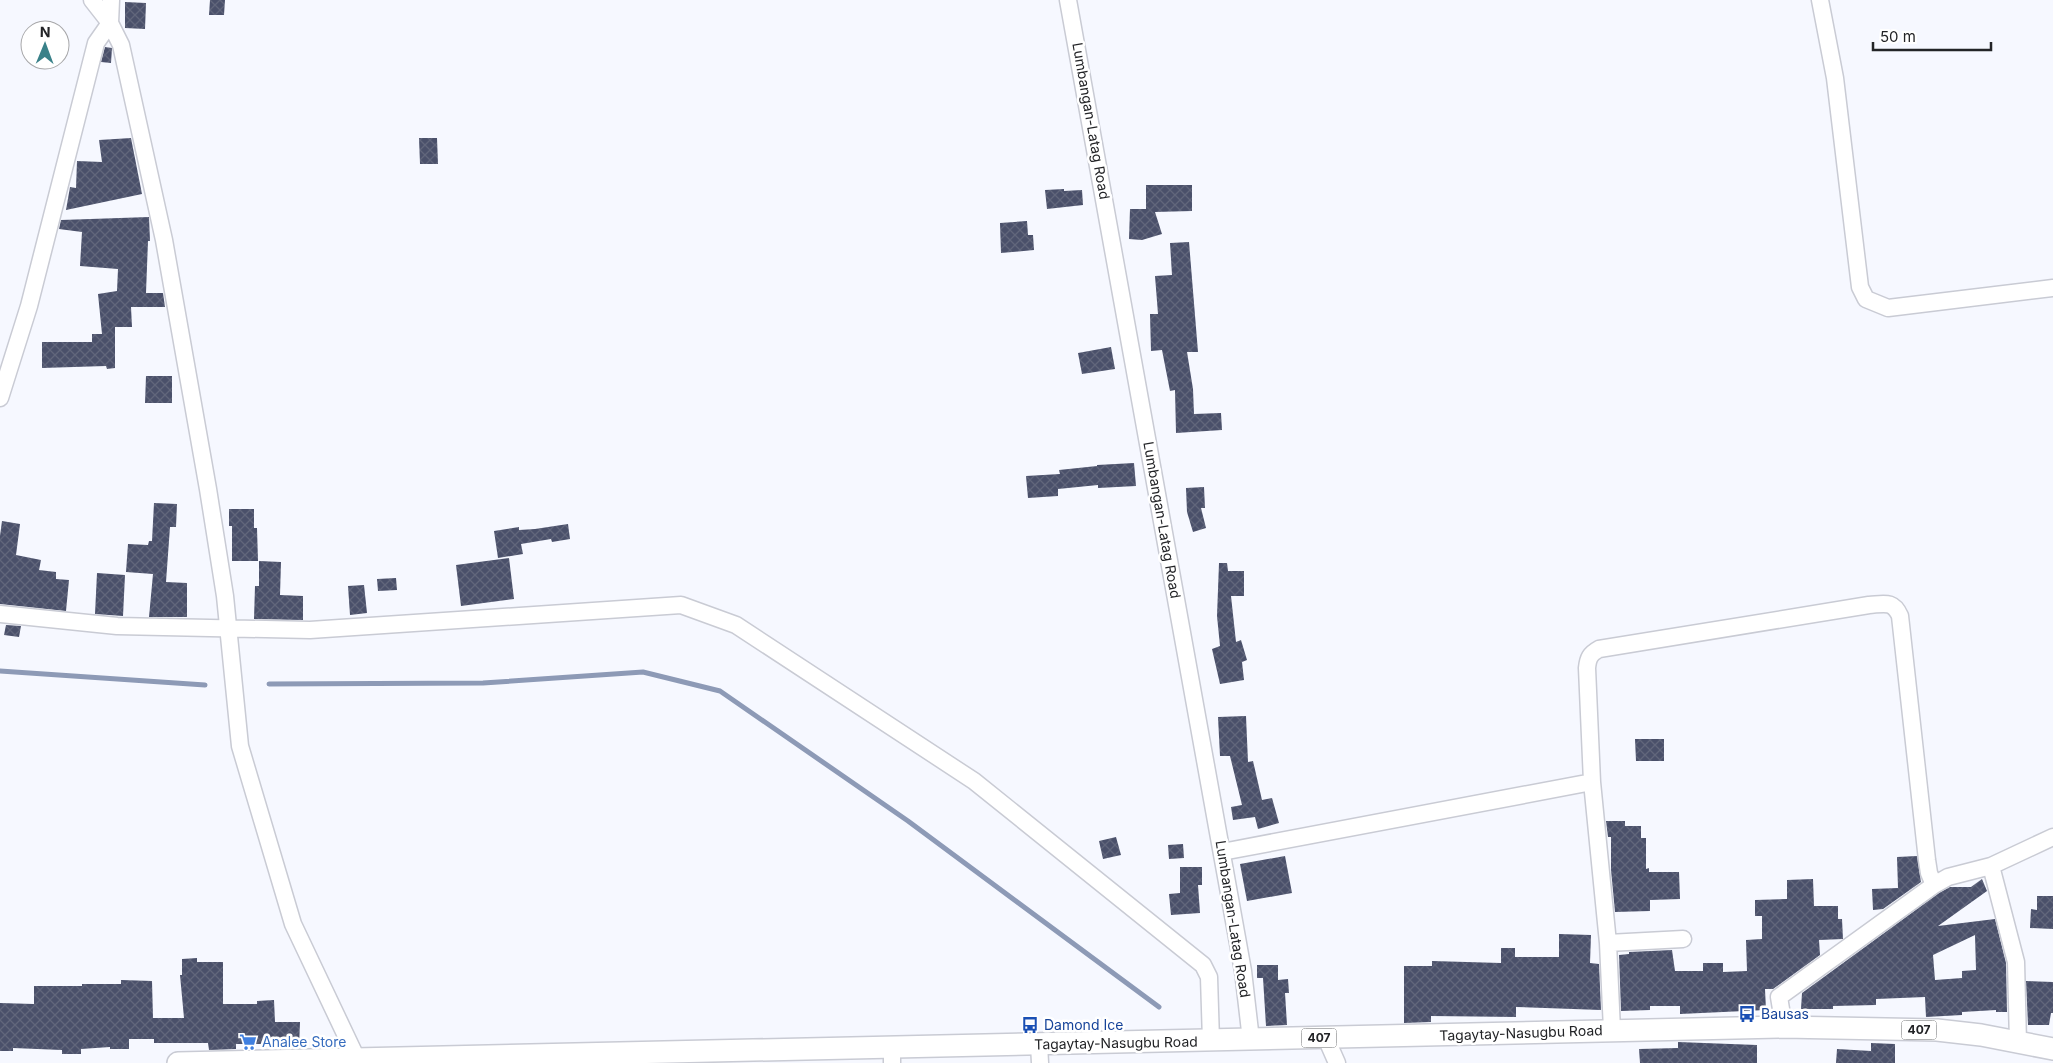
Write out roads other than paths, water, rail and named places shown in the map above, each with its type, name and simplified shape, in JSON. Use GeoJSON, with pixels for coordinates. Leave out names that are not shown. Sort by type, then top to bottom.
{"type":"FeatureCollection","features":[{"type":"Feature","properties":{"kind":"main road","name":"Tagaytay-Nasugbu Road"},"geometry":{"type":"LineString","coordinates":[[178,1063],[358,1059],[1039,1054],[1211,1041],[1612,1030],[1784,1028],[1937,1030],[1981,1035],[2053,1050]]}},
{"type":"Feature","properties":{"kind":"street"},"geometry":{"type":"LineString","coordinates":[[92,0],[110,23],[121,45],[164,240],[217,547],[228,629],[240,746],[293,924],[358,1059]]}},
{"type":"Feature","properties":{"kind":"street"},"geometry":{"type":"LineString","coordinates":[[0,398],[29,306],[96,43],[110,23],[111,0]]}},
{"type":"Feature","properties":{"kind":"street","name":"Lumbangan-Latag Road"},"geometry":{"type":"LineString","coordinates":[[1068,0],[1243,971],[1251,1040]]}},
{"type":"Feature","properties":{"kind":"street"},"geometry":{"type":"LineString","coordinates":[[1820,0],[1834,78],[1860,287],[1866,299],[1888,308],[2053,288]]}},
{"type":"Feature","properties":{"kind":"street"},"geometry":{"type":"LineString","coordinates":[[1612,1030],[1608,943],[1592,782],[1587,668],[1588,659],[1593,652],[1606,647],[1869,605],[1887,604],[1896,608],[1900,616],[1927,860],[1929,873],[1934,885]]}},
{"type":"Feature","properties":{"kind":"street"},"geometry":{"type":"LineString","coordinates":[[0,614],[117,626],[310,630],[681,605],[736,625],[974,781],[1203,965],[1209,977],[1211,1041]]}},
{"type":"Feature","properties":{"kind":"street"},"geometry":{"type":"LineString","coordinates":[[1222,852],[1592,782]]}},
{"type":"Feature","properties":{"kind":"street"},"geometry":{"type":"LineString","coordinates":[[1784,1028],[1778,997],[1934,885],[1948,877],[1990,866],[2053,836]]}},
{"type":"Feature","properties":{"kind":"street"},"geometry":{"type":"LineString","coordinates":[[1990,866],[2016,962],[2018,1043]]}},
{"type":"Feature","properties":{"kind":"street"},"geometry":{"type":"LineString","coordinates":[[1608,943],[1683,939]]}},
{"type":"Feature","properties":{"kind":"street"},"geometry":{"type":"LineString","coordinates":[[1326,1038],[1337,1063]]}},
{"type":"Feature","properties":{"kind":"waterway"},"geometry":{"type":"LineString","coordinates":[[0,671],[205,685]]}},
{"type":"Feature","properties":{"kind":"waterway"},"geometry":{"type":"LineString","coordinates":[[269,684],[483,683],[643,672],[720,691],[908,821],[1159,1007]]}},
{"type":"Feature","properties":{"kind":"place","name":"Bausas"},"geometry":{"type":"Point","coordinates":[1747,1014]}},
{"type":"Feature","properties":{"kind":"place","name":"Damond Ice"},"geometry":{"type":"Point","coordinates":[1030,1025]}},
{"type":"Feature","properties":{"kind":"place","name":"Analee Store"},"geometry":{"type":"Point","coordinates":[248,1042]}}]}
